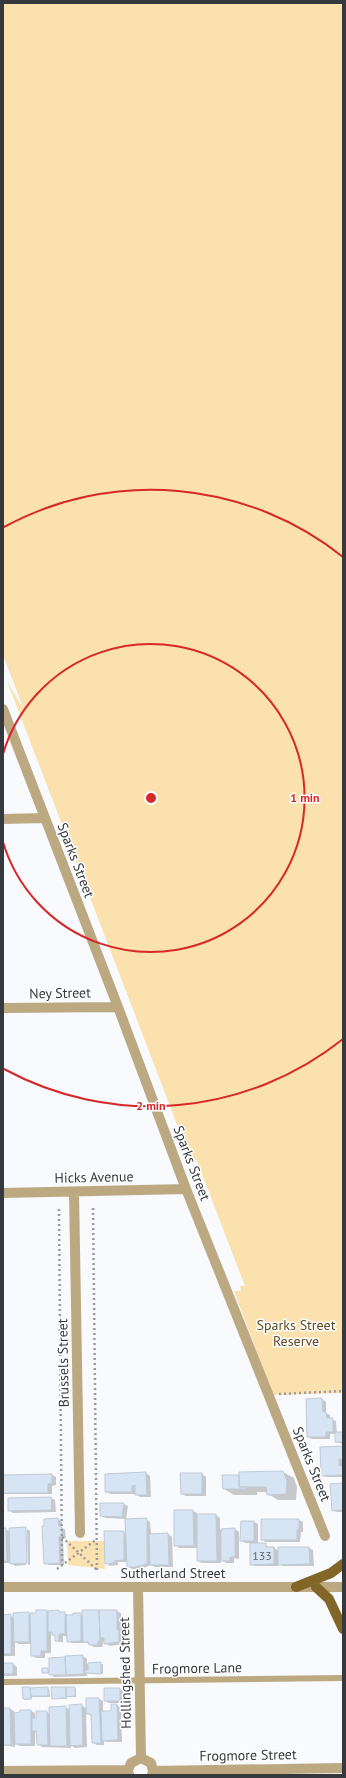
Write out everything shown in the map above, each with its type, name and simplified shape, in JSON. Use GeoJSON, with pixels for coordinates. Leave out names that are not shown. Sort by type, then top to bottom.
{"type":"FeatureCollection","features":[{"type":"Feature","properties":{"kind":"main road"},"geometry":{"type":"LineString","coordinates":[[296,1587],[331,1573],[343,1564]]}},
{"type":"Feature","properties":{"kind":"main road"},"geometry":{"type":"LineString","coordinates":[[316,1587],[329,1599],[343,1629]]}},
{"type":"Feature","properties":{"kind":"street","name":"Sparks Street"},"geometry":{"type":"LineString","coordinates":[[3,709],[118,1007],[186,1189],[325,1536]]}},
{"type":"Feature","properties":{"kind":"street"},"geometry":{"type":"LineString","coordinates":[[3,818],[45,818]]}},
{"type":"Feature","properties":{"kind":"street","name":"Ney Street"},"geometry":{"type":"LineString","coordinates":[[3,1008],[118,1007]]}},
{"type":"Feature","properties":{"kind":"street","name":"Hicks Avenue"},"geometry":{"type":"LineString","coordinates":[[3,1193],[186,1189]]}},
{"type":"Feature","properties":{"kind":"street","name":"Brussels Street"},"geometry":{"type":"LineString","coordinates":[[74,1192],[80,1533]]}},
{"type":"Feature","properties":{"kind":"street","name":"Sutherland Street"},"geometry":{"type":"LineString","coordinates":[[3,1587],[343,1587]]}},
{"type":"Feature","properties":{"kind":"street","name":"Hollingshed Street"},"geometry":{"type":"LineString","coordinates":[[138,1587],[141,1758]]}},
{"type":"Feature","properties":{"kind":"street"},"geometry":{"type":"LineString","coordinates":[[3,1771],[129,1772],[131,1763],[141,1758],[148,1760],[152,1773]]}},
{"type":"Feature","properties":{"kind":"street","name":"Frogmore Street"},"geometry":{"type":"LineString","coordinates":[[152,1773],[343,1768]]}},
{"type":"Feature","properties":{"kind":"lane","name":"Frogmore Lane"},"geometry":{"type":"LineString","coordinates":[[3,1682],[343,1678]]}},
{"type":"Feature","properties":{"kind":"path"},"geometry":{"type":"LineString","coordinates":[[62,1537],[97,1570],[93,1208]]}},
{"type":"Feature","properties":{"kind":"path"},"geometry":{"type":"LineString","coordinates":[[59,1209],[62,1566]]}},
{"type":"Feature","properties":{"kind":"path"},"geometry":{"type":"LineString","coordinates":[[277,1395],[284,1393],[343,1391]]}},
{"type":"Feature","properties":{"kind":"path"},"geometry":{"type":"LineString","coordinates":[[57,1569],[97,1539]]}},
{"type":"Feature","properties":{"kind":"green space","name":"Sparks Street Reserve"},"geometry":{"type":"Polygon","coordinates":[[[3,3],[343,3],[343,1393],[273,1395],[234,1291],[241,1291],[240,1286],[245,1286],[197,1161],[188,1153],[7,681],[24,710],[3,655],[3,3]]]}},
{"type":"Feature","properties":{"kind":"green space"},"geometry":{"type":"Polygon","coordinates":[[[67,1541],[104,1541],[105,1569],[68,1565],[67,1541]]]}},
{"type":"Feature","properties":{"kind":"building"},"geometry":{"type":"Polygon","coordinates":[[[322,1398],[323,1412],[326,1412],[327,1418],[333,1418],[333,1432],[326,1432],[326,1437],[307,1437],[306,1399],[322,1398]]]}},
{"type":"Feature","properties":{"kind":"building"},"geometry":{"type":"Polygon","coordinates":[[[335,1432],[343,1432],[343,1442],[335,1442],[335,1432]]]}},
{"type":"Feature","properties":{"kind":"building"},"geometry":{"type":"Polygon","coordinates":[[[343,1446],[343,1459],[339,1459],[339,1466],[343,1465],[343,1475],[321,1476],[320,1447],[343,1446]]]}},
{"type":"Feature","properties":{"kind":"building"},"geometry":{"type":"Polygon","coordinates":[[[283,1471],[287,1481],[286,1494],[267,1495],[266,1487],[239,1487],[239,1472],[283,1471]]]}},
{"type":"Feature","properties":{"kind":"building"},"geometry":{"type":"Polygon","coordinates":[[[146,1472],[147,1495],[135,1495],[135,1485],[132,1486],[132,1492],[105,1492],[105,1474],[146,1472]]]}},
{"type":"Feature","properties":{"kind":"building"},"geometry":{"type":"Polygon","coordinates":[[[180,1473],[202,1473],[202,1494],[181,1494],[180,1473]]]}},
{"type":"Feature","properties":{"kind":"building"},"geometry":{"type":"Polygon","coordinates":[[[52,1474],[52,1483],[48,1484],[48,1493],[3,1493],[3,1475],[52,1474]]]}},
{"type":"Feature","properties":{"kind":"building"},"geometry":{"type":"Polygon","coordinates":[[[222,1475],[239,1475],[239,1487],[247,1487],[246,1489],[223,1489],[222,1475]]]}},
{"type":"Feature","properties":{"kind":"building"},"geometry":{"type":"Polygon","coordinates":[[[343,1483],[343,1510],[332,1511],[330,1484],[343,1483]]]}},
{"type":"Feature","properties":{"kind":"building"},"geometry":{"type":"Polygon","coordinates":[[[51,1497],[52,1510],[8,1511],[8,1498],[51,1497]]]}},
{"type":"Feature","properties":{"kind":"building"},"geometry":{"type":"Polygon","coordinates":[[[100,1503],[124,1503],[122,1517],[100,1516],[100,1503]]]}},
{"type":"Feature","properties":{"kind":"building"},"geometry":{"type":"Polygon","coordinates":[[[174,1510],[193,1510],[194,1546],[174,1546],[174,1510]]]}},
{"type":"Feature","properties":{"kind":"building"},"geometry":{"type":"Polygon","coordinates":[[[197,1514],[216,1514],[217,1561],[197,1561],[197,1514]]]}},
{"type":"Feature","properties":{"kind":"building"},"geometry":{"type":"Polygon","coordinates":[[[58,1518],[62,1536],[59,1537],[60,1563],[44,1564],[42,1526],[44,1526],[44,1519],[58,1518]]]}},
{"type":"Feature","properties":{"kind":"building"},"geometry":{"type":"Polygon","coordinates":[[[147,1518],[147,1564],[136,1567],[127,1567],[125,1519],[147,1518]]]}},
{"type":"Feature","properties":{"kind":"building"},"geometry":{"type":"Polygon","coordinates":[[[261,1519],[299,1519],[297,1540],[261,1540],[261,1519]]]}},
{"type":"Feature","properties":{"kind":"building"},"geometry":{"type":"Polygon","coordinates":[[[241,1521],[254,1521],[254,1541],[240,1541],[241,1521]]]}},
{"type":"Feature","properties":{"kind":"building"},"geometry":{"type":"Polygon","coordinates":[[[26,1527],[27,1563],[10,1564],[9,1528],[26,1527]]]}},
{"type":"Feature","properties":{"kind":"building"},"geometry":{"type":"Polygon","coordinates":[[[3,1528],[6,1528],[7,1561],[3,1561],[3,1528]]]}},
{"type":"Feature","properties":{"kind":"building"},"geometry":{"type":"Polygon","coordinates":[[[235,1528],[235,1557],[230,1557],[230,1561],[221,1561],[221,1529],[235,1528]]]}},
{"type":"Feature","properties":{"kind":"building"},"geometry":{"type":"Polygon","coordinates":[[[104,1531],[124,1531],[124,1560],[105,1564],[104,1531]]]}},
{"type":"Feature","properties":{"kind":"building"},"geometry":{"type":"Polygon","coordinates":[[[168,1533],[169,1565],[150,1565],[149,1534],[168,1533]]]}},
{"type":"Feature","properties":{"kind":"building"},"geometry":{"type":"Polygon","coordinates":[[[250,1543],[266,1543],[266,1547],[274,1547],[274,1564],[250,1565],[250,1543]]]}},
{"type":"Feature","properties":{"kind":"building"},"geometry":{"type":"Polygon","coordinates":[[[278,1547],[309,1547],[310,1564],[278,1565],[278,1547]]]}},
{"type":"Feature","properties":{"kind":"building"},"geometry":{"type":"Polygon","coordinates":[[[36,1610],[47,1610],[47,1651],[41,1651],[41,1656],[31,1656],[30,1613],[36,1613],[36,1610]]]}},
{"type":"Feature","properties":{"kind":"building"},"geometry":{"type":"Polygon","coordinates":[[[59,1610],[59,1612],[65,1612],[65,1634],[59,1634],[59,1641],[55,1641],[55,1635],[52,1635],[52,1632],[48,1632],[48,1611],[59,1610]]]}},
{"type":"Feature","properties":{"kind":"building"},"geometry":{"type":"Polygon","coordinates":[[[82,1610],[99,1610],[100,1641],[98,1641],[98,1645],[89,1645],[88,1642],[83,1642],[82,1610]]]}},
{"type":"Feature","properties":{"kind":"building"},"geometry":{"type":"Polygon","coordinates":[[[99,1610],[117,1610],[117,1630],[119,1630],[119,1642],[104,1644],[104,1638],[100,1638],[99,1610]]]}},
{"type":"Feature","properties":{"kind":"building"},"geometry":{"type":"Polygon","coordinates":[[[29,1612],[29,1642],[14,1642],[13,1613],[29,1612]]]}},
{"type":"Feature","properties":{"kind":"building"},"geometry":{"type":"Polygon","coordinates":[[[73,1613],[81,1613],[81,1641],[67,1642],[66,1615],[73,1615],[73,1613]]]}},
{"type":"Feature","properties":{"kind":"building"},"geometry":{"type":"Polygon","coordinates":[[[11,1614],[11,1654],[3,1654],[3,1615],[11,1614]]]}},
{"type":"Feature","properties":{"kind":"building"},"geometry":{"type":"Polygon","coordinates":[[[83,1655],[84,1674],[66,1675],[65,1656],[83,1655]]]}},
{"type":"Feature","properties":{"kind":"building"},"geometry":{"type":"Polygon","coordinates":[[[65,1657],[66,1675],[49,1675],[49,1658],[65,1657]]]}},
{"type":"Feature","properties":{"kind":"building"},"geometry":{"type":"Polygon","coordinates":[[[101,1662],[101,1674],[85,1673],[85,1670],[88,1670],[88,1663],[101,1662]]]}},
{"type":"Feature","properties":{"kind":"building"},"geometry":{"type":"Polygon","coordinates":[[[3,1663],[13,1663],[13,1674],[3,1674],[3,1663]]]}},
{"type":"Feature","properties":{"kind":"building"},"geometry":{"type":"Polygon","coordinates":[[[42,1668],[48,1668],[48,1673],[42,1673],[42,1668]]]}},
{"type":"Feature","properties":{"kind":"building"},"geometry":{"type":"Polygon","coordinates":[[[22,1687],[30,1687],[31,1699],[23,1699],[22,1687]]]}},
{"type":"Feature","properties":{"kind":"building"},"geometry":{"type":"Polygon","coordinates":[[[48,1687],[48,1696],[31,1696],[30,1688],[48,1687]]]}},
{"type":"Feature","properties":{"kind":"building"},"geometry":{"type":"Polygon","coordinates":[[[51,1687],[66,1687],[66,1698],[52,1699],[51,1687]]]}},
{"type":"Feature","properties":{"kind":"building"},"geometry":{"type":"Polygon","coordinates":[[[66,1687],[75,1687],[75,1696],[66,1697],[66,1687]]]}},
{"type":"Feature","properties":{"kind":"building"},"geometry":{"type":"Polygon","coordinates":[[[104,1688],[120,1688],[120,1701],[104,1701],[104,1688]]]}},
{"type":"Feature","properties":{"kind":"building"},"geometry":{"type":"Polygon","coordinates":[[[86,1698],[99,1698],[101,1743],[92,1743],[91,1714],[86,1714],[86,1698]]]}},
{"type":"Feature","properties":{"kind":"building"},"geometry":{"type":"Polygon","coordinates":[[[82,1704],[83,1745],[70,1746],[69,1705],[82,1704]]]}},
{"type":"Feature","properties":{"kind":"building"},"geometry":{"type":"Polygon","coordinates":[[[111,1704],[117,1704],[118,1740],[102,1741],[101,1711],[111,1711],[111,1704]]]}},
{"type":"Feature","properties":{"kind":"building"},"geometry":{"type":"Polygon","coordinates":[[[66,1706],[67,1746],[50,1746],[49,1707],[66,1706]]]}},
{"type":"Feature","properties":{"kind":"building"},"geometry":{"type":"Polygon","coordinates":[[[3,1708],[10,1708],[11,1745],[3,1745],[3,1708]]]}},
{"type":"Feature","properties":{"kind":"building"},"geometry":{"type":"Polygon","coordinates":[[[20,1710],[31,1710],[31,1744],[15,1744],[14,1713],[20,1712],[20,1710]]]}},
{"type":"Feature","properties":{"kind":"building"},"geometry":{"type":"Polygon","coordinates":[[[36,1711],[47,1711],[48,1745],[37,1745],[36,1731],[32,1731],[32,1718],[36,1718],[36,1711]]]}}]}
